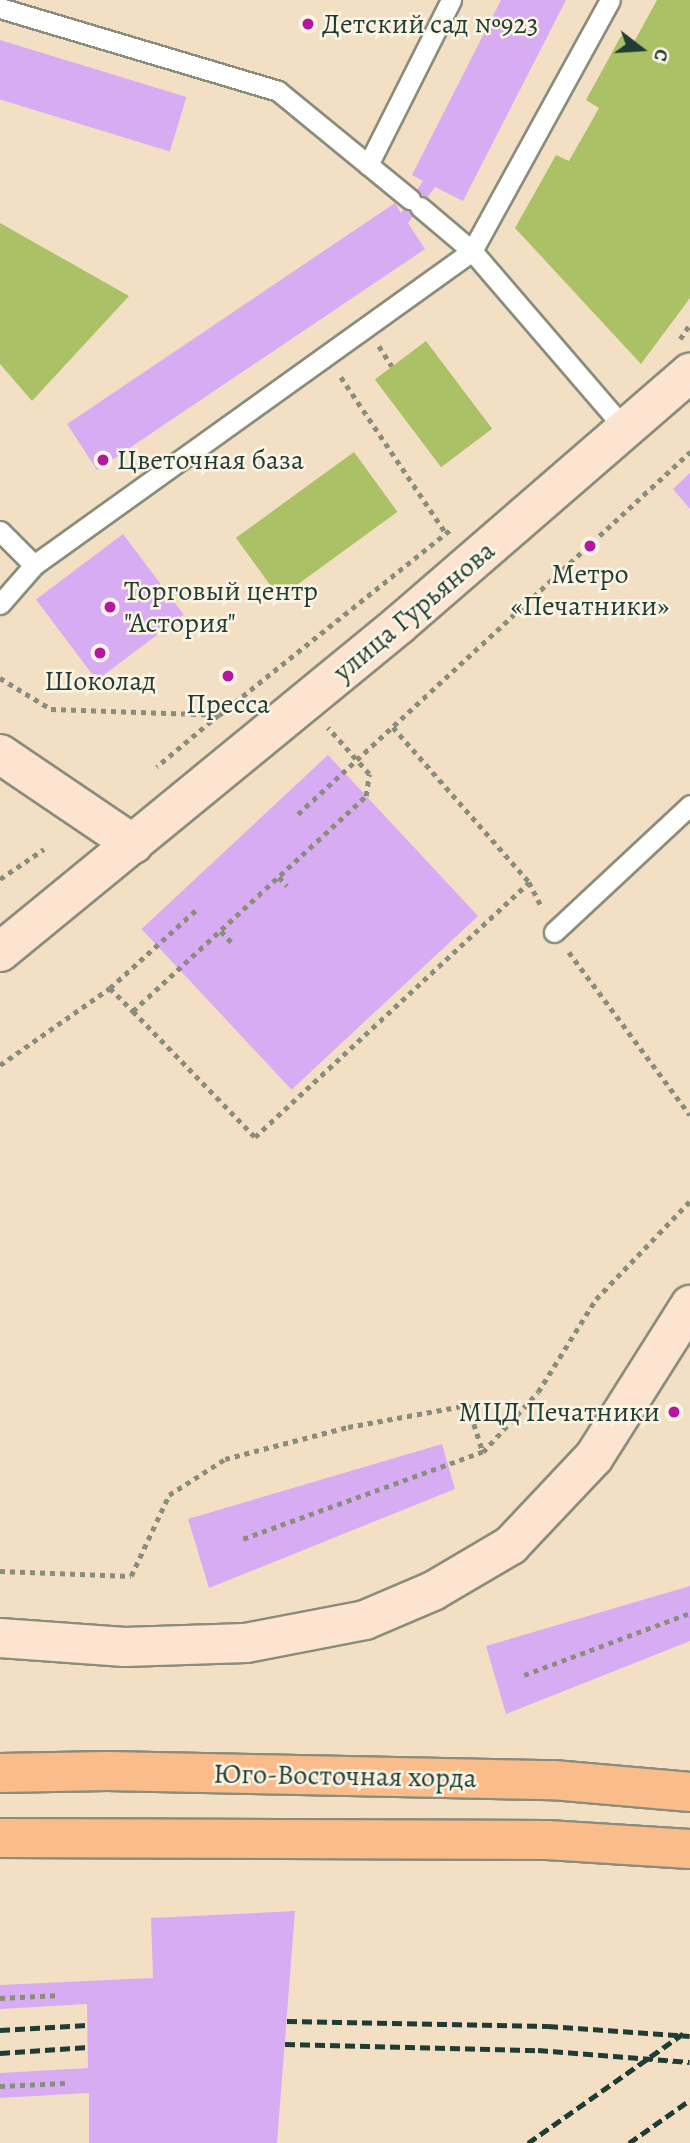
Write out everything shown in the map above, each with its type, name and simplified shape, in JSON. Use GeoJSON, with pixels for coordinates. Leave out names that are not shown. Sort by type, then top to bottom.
{"type":"FeatureCollection","features":[{"type":"Feature","properties":{"kind":"main road","name":"улица Гурьянова"},"geometry":{"type":"LineString","coordinates":[[0,953],[400,624],[690,373]]}},
{"type":"Feature","properties":{"kind":"main road"},"geometry":{"type":"LineString","coordinates":[[0,754],[133,844]]}},
{"type":"Feature","properties":{"kind":"main road"},"geometry":{"type":"LineString","coordinates":[[0,1638],[125,1647],[246,1643],[365,1620],[433,1591],[511,1545],[594,1458],[690,1305]]}},
{"type":"Feature","properties":{"kind":"main road"},"geometry":{"type":"LineString","coordinates":[[0,1763],[107,1771]]}},
{"type":"Feature","properties":{"kind":"main road","name":"Юго-Восточная хорда"},"geometry":{"type":"LineString","coordinates":[[0,1773],[107,1771],[554,1780],[690,1792]]}},
{"type":"Feature","properties":{"kind":"main road"},"geometry":{"type":"LineString","coordinates":[[0,1838],[547,1840],[690,1849]]}},
{"type":"Feature","properties":{"kind":"lane"},"geometry":{"type":"LineString","coordinates":[[368,165],[451,0]]}},
{"type":"Feature","properties":{"kind":"lane"},"geometry":{"type":"LineString","coordinates":[[0,604],[34,565],[472,251],[610,0]]}},
{"type":"Feature","properties":{"kind":"lane"},"geometry":{"type":"LineString","coordinates":[[0,8],[278,91],[472,251],[625,429]]}},
{"type":"Feature","properties":{"kind":"lane"},"geometry":{"type":"LineString","coordinates":[[0,531],[34,565]]}},
{"type":"Feature","properties":{"kind":"lane"},"geometry":{"type":"LineString","coordinates":[[554,932],[690,806]]}},
{"type":"Feature","properties":{"kind":"path"},"geometry":{"type":"LineString","coordinates":[[326,356],[446,533]]}},
{"type":"Feature","properties":{"kind":"path"},"geometry":{"type":"LineString","coordinates":[[298,814],[690,452]]}},
{"type":"Feature","properties":{"kind":"path"},"geometry":{"type":"LineString","coordinates":[[0,678],[51,709],[219,715],[157,767]]}},
{"type":"Feature","properties":{"kind":"path"},"geometry":{"type":"LineString","coordinates":[[393,727],[529,882],[554,932],[690,1115]]}},
{"type":"Feature","properties":{"kind":"path"},"geometry":{"type":"LineString","coordinates":[[133,1011],[366,796],[369,774],[356,761]]}},
{"type":"Feature","properties":{"kind":"path"},"geometry":{"type":"LineString","coordinates":[[0,879],[44,849]]}},
{"type":"Feature","properties":{"kind":"path"},"geometry":{"type":"LineString","coordinates":[[279,877],[287,886]]}},
{"type":"Feature","properties":{"kind":"path"},"geometry":{"type":"LineString","coordinates":[[110,988],[255,1137],[529,882]]}},
{"type":"Feature","properties":{"kind":"path"},"geometry":{"type":"LineString","coordinates":[[0,1065],[110,988],[197,909]]}},
{"type":"Feature","properties":{"kind":"path"},"geometry":{"type":"LineString","coordinates":[[221,931],[232,943]]}},
{"type":"Feature","properties":{"kind":"path"},"geometry":{"type":"LineString","coordinates":[[239,1541],[483,1452],[538,1392],[596,1299],[690,1201]]}},
{"type":"Feature","properties":{"kind":"path"},"geometry":{"type":"LineString","coordinates":[[0,1571],[131,1576],[169,1495],[225,1459],[348,1427],[468,1405],[483,1452]]}},
{"type":"Feature","properties":{"kind":"path"},"geometry":{"type":"LineString","coordinates":[[524,1675],[690,1613]]}},
{"type":"Feature","properties":{"kind":"path"},"geometry":{"type":"LineString","coordinates":[[0,1998],[60,1996]]}},
{"type":"Feature","properties":{"kind":"path"},"geometry":{"type":"LineString","coordinates":[[0,2086],[65,2083]]}},
{"type":"Feature","properties":{"kind":"green space"},"geometry":{"type":"Polygon","coordinates":[[[657,0],[690,0],[690,298],[641,364],[515,228],[556,155],[569,161],[599,108],[586,100],[621,36],[634,42],[657,0]]]}},
{"type":"Feature","properties":{"kind":"green space"},"geometry":{"type":"Polygon","coordinates":[[[0,223],[129,296],[32,401],[0,364],[0,223]]]}},
{"type":"Feature","properties":{"kind":"green space"},"geometry":{"type":"Polygon","coordinates":[[[426,341],[492,429],[441,467],[375,380],[426,341]]]}},
{"type":"Feature","properties":{"kind":"green space"},"geometry":{"type":"Polygon","coordinates":[[[354,452],[397,512],[279,598],[236,538],[354,452]]]}},
{"type":"Feature","properties":{"kind":"building"},"geometry":{"type":"Polygon","coordinates":[[[501,0],[566,0],[463,201],[435,187],[408,223],[425,249],[97,470],[67,424],[395,203],[401,213],[423,181],[412,175],[501,0]]]}},
{"type":"Feature","properties":{"kind":"building"},"geometry":{"type":"Polygon","coordinates":[[[0,40],[186,97],[170,152],[0,100],[0,40]]]}},
{"type":"Feature","properties":{"kind":"building"},"geometry":{"type":"Polygon","coordinates":[[[690,473],[690,509],[673,489],[690,473]]]}},
{"type":"Feature","properties":{"kind":"building","name":"Торговый центр \"Астория\""},"geometry":{"type":"Polygon","coordinates":[[[123,534],[184,615],[97,680],[36,600],[123,534]]]}},
{"type":"Feature","properties":{"kind":"building"},"geometry":{"type":"Polygon","coordinates":[[[328,755],[478,916],[292,1090],[142,929],[328,755]]]}},
{"type":"Feature","properties":{"kind":"building"},"geometry":{"type":"Polygon","coordinates":[[[442,1444],[455,1489],[209,1588],[188,1519],[442,1444]]]}},
{"type":"Feature","properties":{"kind":"building"},"geometry":{"type":"Polygon","coordinates":[[[690,1586],[690,1641],[506,1714],[486,1646],[690,1586]]]}},
{"type":"Feature","properties":{"kind":"building"},"geometry":{"type":"Polygon","coordinates":[[[295,1911],[277,2143],[89,2143],[89,2093],[0,2098],[0,2073],[88,2068],[87,2004],[0,2009],[0,1985],[153,1978],[151,1918],[295,1911]]]}},
{"type":"Feature","properties":{"kind":"railway"},"geometry":{"type":"LineString","coordinates":[[287,2021],[548,2026],[690,2036]]}},
{"type":"Feature","properties":{"kind":"railway"},"geometry":{"type":"LineString","coordinates":[[0,2030],[87,2025]]}},
{"type":"Feature","properties":{"kind":"railway"},"geometry":{"type":"LineString","coordinates":[[528,2143],[684,2033]]}},
{"type":"Feature","properties":{"kind":"railway"},"geometry":{"type":"LineString","coordinates":[[285,2044],[538,2050],[690,2062]]}},
{"type":"Feature","properties":{"kind":"railway"},"geometry":{"type":"LineString","coordinates":[[0,2053],[88,2047]]}},
{"type":"Feature","properties":{"kind":"railway"},"geometry":{"type":"LineString","coordinates":[[629,2143],[690,2100]]}},
{"type":"Feature","properties":{"kind":"place","name":"Детский сад №923"},"geometry":{"type":"Point","coordinates":[308,24]}},
{"type":"Feature","properties":{"kind":"place","name":"Цветочная база"},"geometry":{"type":"Point","coordinates":[103,460]}},
{"type":"Feature","properties":{"kind":"place","name":"Метро «Печатники»"},"geometry":{"type":"Point","coordinates":[590,546]}},
{"type":"Feature","properties":{"kind":"place","name":"Торговый центр \"Астория\""},"geometry":{"type":"Point","coordinates":[110,607]}},
{"type":"Feature","properties":{"kind":"place","name":"Шоколад"},"geometry":{"type":"Point","coordinates":[100,653]}},
{"type":"Feature","properties":{"kind":"place","name":"Пресса"},"geometry":{"type":"Point","coordinates":[228,676]}},
{"type":"Feature","properties":{"kind":"place","name":"МЦД Печатники"},"geometry":{"type":"Point","coordinates":[674,1412]}}]}
